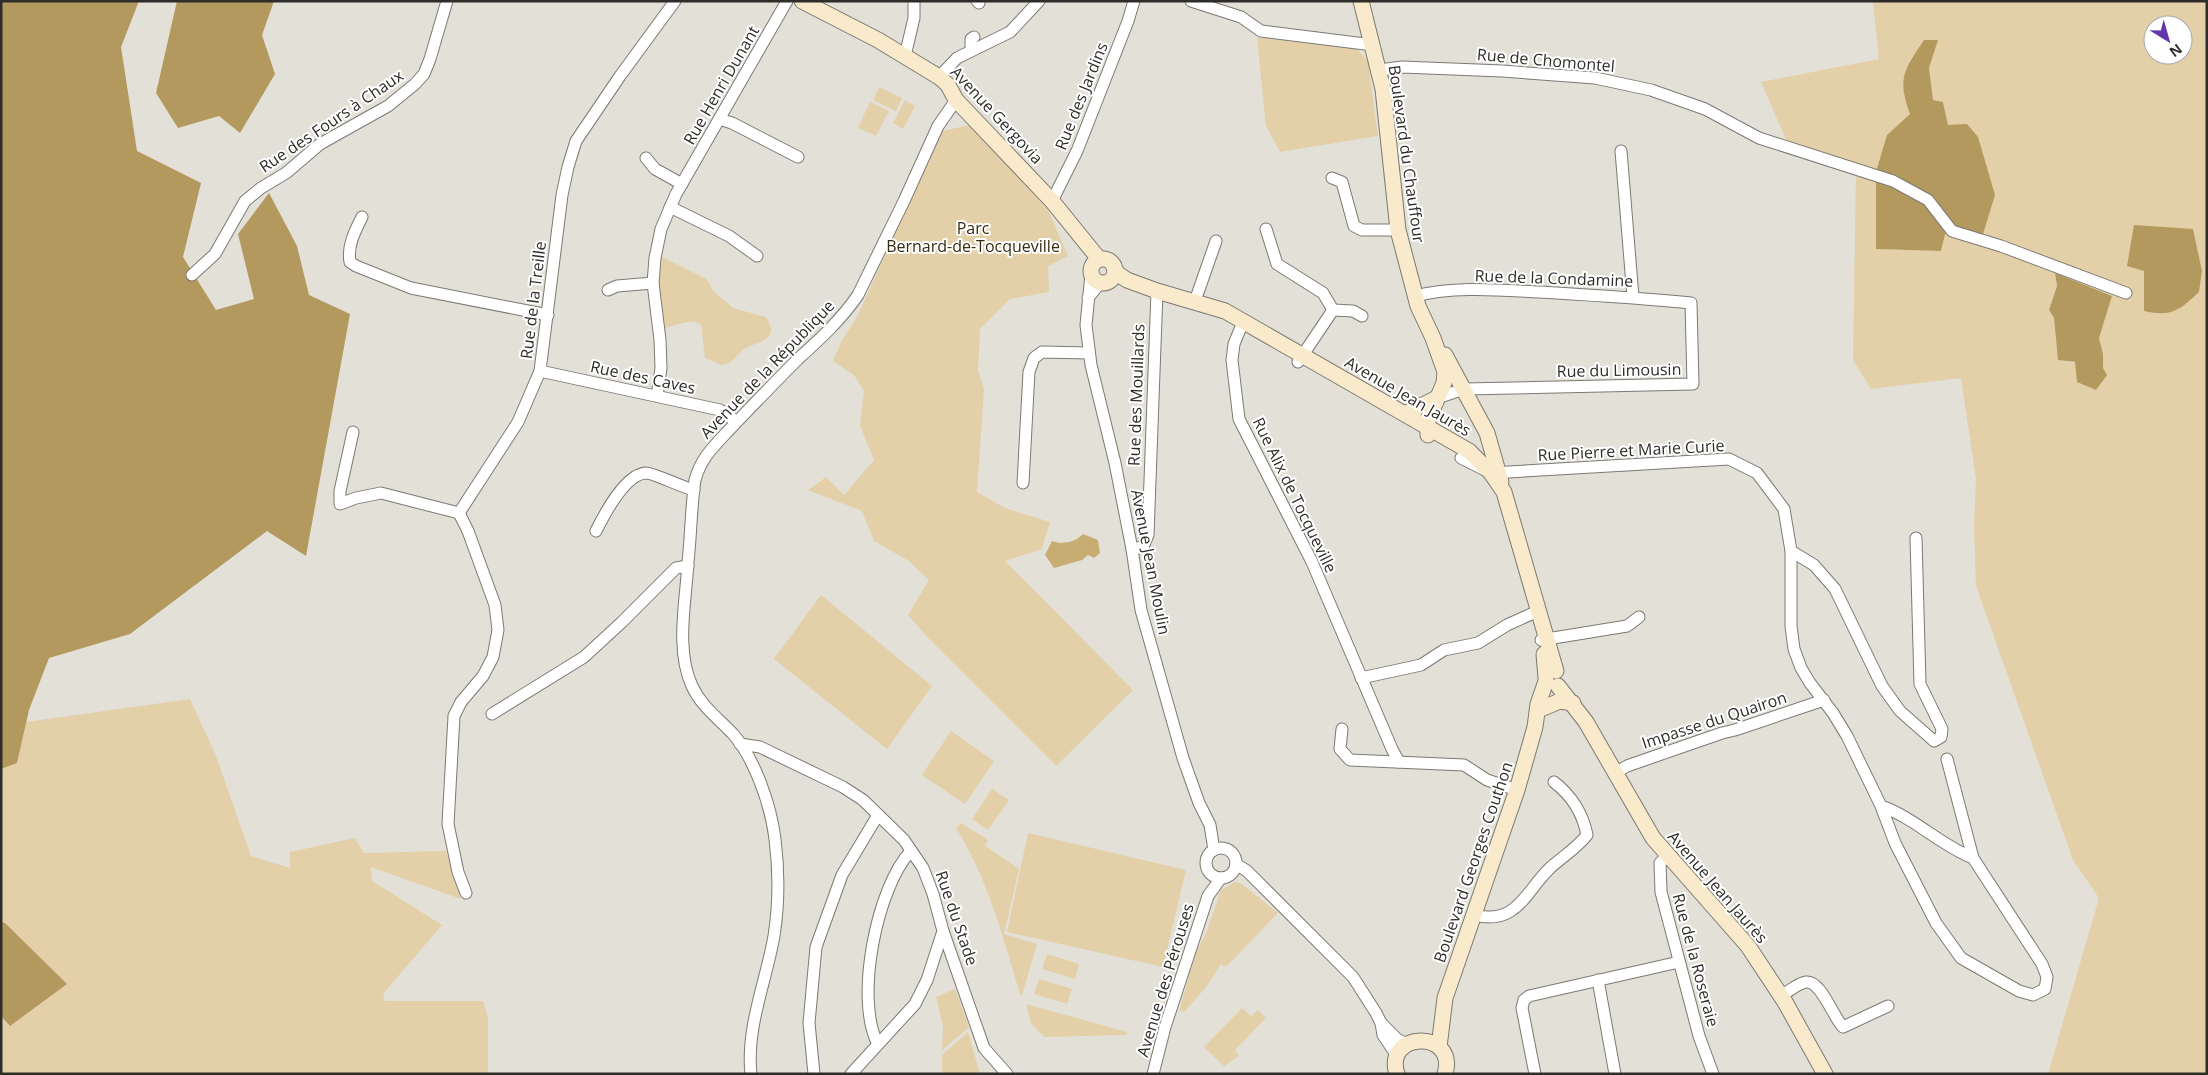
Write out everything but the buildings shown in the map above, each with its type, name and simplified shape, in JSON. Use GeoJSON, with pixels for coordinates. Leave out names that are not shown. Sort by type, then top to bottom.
{"type":"FeatureCollection","features":[{"type":"Feature","properties":{"kind":"main road","name":"Avenue Gergovia"},"geometry":{"type":"LineString","coordinates":[[802,1],[843,24],[878,40],[939,77],[948,85],[956,100],[1055,204],[1099,260]]}},
{"type":"Feature","properties":{"kind":"main road","name":"Boulevard du Chauffour"},"geometry":{"type":"LineString","coordinates":[[1361,1],[1383,90],[1398,230],[1415,296],[1432,338]]}},
{"type":"Feature","properties":{"kind":"main road","name":"Avenue Jean Jaurès"},"geometry":{"type":"LineString","coordinates":[[1099,260],[1108,260],[1104,276],[1156,292],[1241,324]]}},
{"type":"Feature","properties":{"kind":"main road","name":"Avenue Jean Jaurès"},"geometry":{"type":"LineString","coordinates":[[1156,292],[1195,301],[1224,311],[1241,324],[1428,433]]}},
{"type":"Feature","properties":{"kind":"main road"},"geometry":{"type":"LineString","coordinates":[[1432,338],[1446,357],[1487,433],[1492,476]]}},
{"type":"Feature","properties":{"kind":"main road"},"geometry":{"type":"LineString","coordinates":[[1432,338],[1445,372],[1444,383],[1428,433],[1465,455],[1487,433]]}},
{"type":"Feature","properties":{"kind":"main road","name":"Avenue Jean Jaurès"},"geometry":{"type":"LineString","coordinates":[[1300,358],[1405,414],[1428,433]]}},
{"type":"Feature","properties":{"kind":"main road"},"geometry":{"type":"LineString","coordinates":[[1405,414],[1438,398]]}},
{"type":"Feature","properties":{"kind":"main road","name":"Avenue Jean Jaurès"},"geometry":{"type":"LineString","coordinates":[[1465,455],[1492,476],[1504,492],[1535,612]]}},
{"type":"Feature","properties":{"kind":"main road","name":"Avenue Jean Jaurès"},"geometry":{"type":"LineString","coordinates":[[1492,476],[1498,502],[1544,639],[1553,681],[1586,722],[1653,838],[1748,946],[1783,999],[1825,1074]]}},
{"type":"Feature","properties":{"kind":"main road","name":"Avenue Jean Jaurès"},"geometry":{"type":"LineString","coordinates":[[1553,681],[1577,700],[1586,722]]}},
{"type":"Feature","properties":{"kind":"main road","name":"Boulevard Georges Couthon"},"geometry":{"type":"LineString","coordinates":[[1424,1040],[1443,1008],[1517,790],[1535,727],[1553,681]]}},
{"type":"Feature","properties":{"kind":"main road","name":"Boulevard Georges Couthon"},"geometry":{"type":"LineString","coordinates":[[1535,727],[1538,704],[1553,681]]}},
{"type":"Feature","properties":{"kind":"main road"},"geometry":{"type":"LineString","coordinates":[[1543,708],[1560,701],[1572,703]]}},
{"type":"Feature","properties":{"kind":"main road","name":"Boulevard Georges Couthon"},"geometry":{"type":"LineString","coordinates":[[1439,1047],[1443,1008]]}},
{"type":"Feature","properties":{"kind":"main road"},"geometry":{"type":"LineString","coordinates":[[1397,1074],[1397,1056],[1408,1044],[1424,1040],[1439,1047],[1446,1062],[1445,1074]]}},
{"type":"Feature","properties":{"kind":"street","name":"Rue des Fours à Chaux"},"geometry":{"type":"LineString","coordinates":[[192,276],[215,254],[244,201],[286,173],[320,144],[388,106],[415,84],[424,74],[430,59],[447,1]]}},
{"type":"Feature","properties":{"kind":"street","name":"Rue Henri Dunant"},"geometry":{"type":"LineString","coordinates":[[657,396],[661,368],[660,340],[653,283],[656,246],[670,207],[682,184],[787,1]]}},
{"type":"Feature","properties":{"kind":"street"},"geometry":{"type":"LineString","coordinates":[[905,56],[914,18],[914,1]]}},
{"type":"Feature","properties":{"kind":"street"},"geometry":{"type":"LineString","coordinates":[[939,77],[957,58],[1010,32],[1039,1]]}},
{"type":"Feature","properties":{"kind":"street","name":"Rue des Jardins"},"geometry":{"type":"LineString","coordinates":[[1055,204],[1128,21],[1134,1]]}},
{"type":"Feature","properties":{"kind":"street"},"geometry":{"type":"LineString","coordinates":[[1191,1],[1241,17],[1261,31],[1373,46]]}},
{"type":"Feature","properties":{"kind":"street","name":"Rue de la Treille"},"geometry":{"type":"LineString","coordinates":[[459,513],[518,422],[540,371],[562,195],[576,141],[673,2]]}},
{"type":"Feature","properties":{"kind":"street"},"geometry":{"type":"LineString","coordinates":[[971,51],[972,39],[974,38]]}},
{"type":"Feature","properties":{"kind":"street","name":"Rue de Chomontel"},"geometry":{"type":"LineString","coordinates":[[1379,70],[1402,67],[1595,78],[1651,90],[1705,109],[1759,138],[1893,181],[1928,200],[1952,231],[2001,246],[2126,293]]}},
{"type":"Feature","properties":{"kind":"street","name":"Avenue de la République"},"geometry":{"type":"LineString","coordinates":[[751,1074],[750,1054],[755,1019],[774,937],[777,913],[778,864],[772,820],[753,767],[740,744],[706,708],[691,684],[685,662],[683,635],[694,490],[697,473],[705,456],[734,424],[850,308],[900,210],[938,126],[956,100]]}},
{"type":"Feature","properties":{"kind":"street"},"geometry":{"type":"LineString","coordinates":[[719,120],[732,123],[798,157]]}},
{"type":"Feature","properties":{"kind":"street"},"geometry":{"type":"LineString","coordinates":[[1621,151],[1633,297]]}},
{"type":"Feature","properties":{"kind":"street"},"geometry":{"type":"LineString","coordinates":[[646,158],[655,168],[682,184]]}},
{"type":"Feature","properties":{"kind":"street"},"geometry":{"type":"LineString","coordinates":[[1332,178],[1342,182],[1346,189],[1354,226],[1362,230],[1398,230]]}},
{"type":"Feature","properties":{"kind":"street"},"geometry":{"type":"LineString","coordinates":[[670,207],[729,236],[757,256]]}},
{"type":"Feature","properties":{"kind":"street"},"geometry":{"type":"LineString","coordinates":[[362,217],[352,238],[349,256],[350,262],[356,266],[411,288],[548,315]]}},
{"type":"Feature","properties":{"kind":"street"},"geometry":{"type":"LineString","coordinates":[[1266,229],[1277,264],[1323,293],[1333,310]]}},
{"type":"Feature","properties":{"kind":"street"},"geometry":{"type":"LineString","coordinates":[[1195,301],[1216,241]]}},
{"type":"Feature","properties":{"kind":"street","name":"Avenue Jean Moulin"},"geometry":{"type":"LineString","coordinates":[[1104,276],[1087,300],[1086,325],[1089,353],[1115,464],[1132,549],[1141,610],[1183,758],[1199,803],[1210,825],[1228,850]]}},
{"type":"Feature","properties":{"kind":"street"},"geometry":{"type":"LineString","coordinates":[[608,290],[617,286],[653,283]]}},
{"type":"Feature","properties":{"kind":"street","name":"Rue de la Condamine"},"geometry":{"type":"LineString","coordinates":[[1415,296],[1436,291],[1486,290],[1633,297],[1691,303]]}},
{"type":"Feature","properties":{"kind":"street","name":"Rue des Mouillards"},"geometry":{"type":"LineString","coordinates":[[1132,549],[1143,547],[1148,535],[1156,292]]}},
{"type":"Feature","properties":{"kind":"street","name":"Rue du Limousin"},"geometry":{"type":"LineString","coordinates":[[1464,389],[1693,384],[1691,303]]}},
{"type":"Feature","properties":{"kind":"street"},"geometry":{"type":"LineString","coordinates":[[1333,310],[1354,311],[1362,316]]}},
{"type":"Feature","properties":{"kind":"street"},"geometry":{"type":"LineString","coordinates":[[1300,358],[1333,310]]}},
{"type":"Feature","properties":{"kind":"street","name":"Rue Alix de Tocqueville"},"geometry":{"type":"LineString","coordinates":[[1241,324],[1234,344],[1232,360],[1238,419],[1312,562],[1360,678],[1399,762]]}},
{"type":"Feature","properties":{"kind":"street"},"geometry":{"type":"LineString","coordinates":[[1024,483],[1029,372],[1034,358],[1042,352],[1089,353]]}},
{"type":"Feature","properties":{"kind":"street","name":"Rue des Caves"},"geometry":{"type":"LineString","coordinates":[[540,371],[720,410],[732,417],[734,424]]}},
{"type":"Feature","properties":{"kind":"street"},"geometry":{"type":"LineString","coordinates":[[1438,398],[1464,389]]}},
{"type":"Feature","properties":{"kind":"street"},"geometry":{"type":"LineString","coordinates":[[353,432],[340,491],[340,504],[356,498],[381,493],[459,513],[468,531],[495,605],[498,630],[493,657],[483,676],[461,702],[454,716],[448,824],[458,872],[466,893]]}},
{"type":"Feature","properties":{"kind":"street","name":"Rue Pierre et Marie Curie"},"geometry":{"type":"LineString","coordinates":[[1492,476],[1729,459],[1756,473],[1784,509],[1791,551],[1791,626],[1794,649],[1801,668],[1847,736],[1881,806],[1895,843],[1936,923],[1961,958],[2019,991],[2032,996],[2039,993],[2045,989],[2047,977],[2042,964],[1973,858]]}},
{"type":"Feature","properties":{"kind":"street"},"geometry":{"type":"LineString","coordinates":[[596,531],[613,500],[630,481],[640,474],[652,474],[671,483],[694,490]]}},
{"type":"Feature","properties":{"kind":"street"},"geometry":{"type":"LineString","coordinates":[[1791,551],[1814,565],[1835,590],[1882,686],[1900,711],[1934,741],[1941,738],[1942,729],[1920,684],[1916,538]]}},
{"type":"Feature","properties":{"kind":"street"},"geometry":{"type":"LineString","coordinates":[[492,714],[584,656],[622,622],[676,568],[688,566]]}},
{"type":"Feature","properties":{"kind":"street"},"geometry":{"type":"LineString","coordinates":[[1360,678],[1421,665],[1444,650],[1478,643],[1507,625],[1535,612]]}},
{"type":"Feature","properties":{"kind":"street"},"geometry":{"type":"LineString","coordinates":[[1544,639],[1627,626],[1639,617]]}},
{"type":"Feature","properties":{"kind":"street","name":"Impasse du Quairon"},"geometry":{"type":"LineString","coordinates":[[1615,773],[1627,766],[1824,700]]}},
{"type":"Feature","properties":{"kind":"street"},"geometry":{"type":"LineString","coordinates":[[1342,729],[1340,749],[1350,760],[1464,765],[1487,780],[1517,790]]}},
{"type":"Feature","properties":{"kind":"street","name":"Rue du Stade"},"geometry":{"type":"LineString","coordinates":[[740,744],[760,747],[843,787],[863,800],[904,840],[923,868],[984,1048],[1007,1074]]}},
{"type":"Feature","properties":{"kind":"street"},"geometry":{"type":"LineString","coordinates":[[1947,759],[1973,858]]}},
{"type":"Feature","properties":{"kind":"street"},"geometry":{"type":"LineString","coordinates":[[1474,915],[1488,918],[1506,914],[1519,906],[1548,870],[1579,845],[1588,835],[1586,826],[1568,793],[1554,782]]}},
{"type":"Feature","properties":{"kind":"street"},"geometry":{"type":"LineString","coordinates":[[1881,806],[1900,813],[1955,851],[1973,858]]}},
{"type":"Feature","properties":{"kind":"street"},"geometry":{"type":"LineString","coordinates":[[814,1074],[809,1023],[816,947],[842,876],[878,815]]}},
{"type":"Feature","properties":{"kind":"street","name":"Avenue Jean Moulin"},"geometry":{"type":"LineString","coordinates":[[1210,825],[1214,850]]}},
{"type":"Feature","properties":{"kind":"street"},"geometry":{"type":"LineString","coordinates":[[1226,877],[1236,864],[1236,858],[1228,850],[1221,848],[1214,850],[1210,853],[1206,862],[1209,872],[1226,877],[1258,883]]}},
{"type":"Feature","properties":{"kind":"street"},"geometry":{"type":"LineString","coordinates":[[878,1044],[870,1021],[868,1000],[872,947],[879,917],[890,887],[903,859],[911,851]]}},
{"type":"Feature","properties":{"kind":"street","name":"Rue de la Roseraie"},"geometry":{"type":"LineString","coordinates":[[1667,856],[1660,863],[1661,892],[1698,1036],[1712,1074]]}},
{"type":"Feature","properties":{"kind":"street"},"geometry":{"type":"LineString","coordinates":[[1236,864],[1247,871],[1345,967],[1364,992],[1381,1023],[1397,1039],[1408,1044]]}},
{"type":"Feature","properties":{"kind":"street","name":"Avenue des Pérouses"},"geometry":{"type":"LineString","coordinates":[[1208,896],[1206,884],[1209,872]]}},
{"type":"Feature","properties":{"kind":"street","name":"Avenue des Pérouses"},"geometry":{"type":"LineString","coordinates":[[1153,1074],[1165,1027],[1208,896],[1226,877]]}},
{"type":"Feature","properties":{"kind":"street"},"geometry":{"type":"LineString","coordinates":[[851,1074],[915,1004],[927,980],[943,931]]}},
{"type":"Feature","properties":{"kind":"street"},"geometry":{"type":"LineString","coordinates":[[1534,1074],[1522,1008],[1524,1000],[1529,996],[1679,962]]}},
{"type":"Feature","properties":{"kind":"street"},"geometry":{"type":"LineString","coordinates":[[1598,980],[1615,1074]]}},
{"type":"Feature","properties":{"kind":"street"},"geometry":{"type":"LineString","coordinates":[[1783,999],[1808,989],[1813,984],[1818,988],[1837,1022],[1843,1027],[1888,1006]]}},
{"type":"Feature","properties":{"kind":"street"},"geometry":{"type":"LineString","coordinates":[[1381,1023],[1383,1035],[1397,1056]]}},
{"type":"Feature","properties":{"kind":"green space"},"geometry":{"type":"Polygon","coordinates":[[[1873,1],[2207,1],[2207,1074],[2048,1074],[2099,898],[2073,860],[1976,586],[1974,525],[1976,479],[1961,378],[1871,389],[1853,360],[1856,171],[1791,151],[1761,82],[1879,59],[1873,1]],[[1937,41],[1910,114],[1887,135],[1877,249],[1941,251],[1948,125],[1943,102],[1933,100],[1929,68],[1937,41]],[[2193,229],[2144,271],[2144,311],[2168,313],[2174,311],[2199,292],[2202,271],[2193,229]],[[2055,273],[2057,286],[2049,310],[2054,318],[2058,360],[2103,368],[2103,354],[2099,338],[2112,296],[2055,273]]]}},
{"type":"Feature","properties":{"kind":"green space"},"geometry":{"type":"Polygon","coordinates":[[[1257,38],[1281,38],[1356,48],[1368,61],[1378,136],[1280,152],[1266,126],[1257,38]]]}},
{"type":"Feature","properties":{"kind":"green space"},"geometry":{"type":"Polygon","coordinates":[[[879,87],[902,98],[896,111],[873,100],[879,87]]]}},
{"type":"Feature","properties":{"kind":"green space"},"geometry":{"type":"Polygon","coordinates":[[[905,100],[915,106],[903,129],[893,123],[905,100]]]}},
{"type":"Feature","properties":{"kind":"green space"},"geometry":{"type":"Polygon","coordinates":[[[870,102],[889,111],[876,136],[858,128],[870,102]]]}},
{"type":"Feature","properties":{"kind":"green space","name":"Parc Bernard-de-Tocqueville"},"geometry":{"type":"Polygon","coordinates":[[[970,125],[1037,192],[1049,212],[1068,256],[1048,266],[1049,292],[1010,299],[980,329],[978,370],[984,389],[977,492],[1005,508],[1050,522],[1042,549],[1005,561],[1133,690],[1056,766],[927,637],[908,615],[929,580],[909,561],[874,541],[862,511],[808,490],[826,477],[844,495],[874,460],[860,426],[864,391],[854,375],[833,361],[841,342],[857,317],[942,131],[970,125]]]}},
{"type":"Feature","properties":{"kind":"green space"},"geometry":{"type":"Polygon","coordinates":[[[662,257],[707,279],[713,291],[733,308],[766,317],[771,331],[769,336],[761,342],[744,349],[732,361],[722,365],[705,358],[701,325],[698,323],[690,322],[667,327],[664,331],[659,285],[662,257]]]}},
{"type":"Feature","properties":{"kind":"green space"},"geometry":{"type":"Polygon","coordinates":[[[821,595],[932,686],[887,749],[774,659],[821,595]]]}},
{"type":"Feature","properties":{"kind":"green space"},"geometry":{"type":"Polygon","coordinates":[[[190,699],[216,756],[251,856],[290,868],[290,852],[355,838],[364,853],[446,851],[461,899],[371,867],[372,881],[442,925],[383,994],[385,1001],[483,1001],[488,1017],[488,1074],[1,1074],[1,1016],[10,1026],[5,923],[1,922],[1,769],[17,763],[26,722],[190,699]]]}},
{"type":"Feature","properties":{"kind":"green space"},"geometry":{"type":"Polygon","coordinates":[[[951,731],[994,761],[965,804],[922,775],[951,731]]]}},
{"type":"Feature","properties":{"kind":"green space"},"geometry":{"type":"Polygon","coordinates":[[[992,789],[1009,800],[988,830],[972,819],[992,789]]]}},
{"type":"Feature","properties":{"kind":"green space"},"geometry":{"type":"Polygon","coordinates":[[[961,823],[988,840],[985,846],[1019,869],[1004,934],[1037,944],[1022,995],[1020,994],[986,888],[956,828],[961,823]]]}},
{"type":"Feature","properties":{"kind":"green space"},"geometry":{"type":"Polygon","coordinates":[[[1028,833],[1186,870],[1163,967],[1007,932],[1028,833]]]}},
{"type":"Feature","properties":{"kind":"green space"},"geometry":{"type":"Polygon","coordinates":[[[1235,882],[1242,884],[1278,913],[1226,967],[1221,964],[1207,986],[1184,1012],[1179,1010],[1197,950],[1207,931],[1221,890],[1235,882]]]}},
{"type":"Feature","properties":{"kind":"green space"},"geometry":{"type":"Polygon","coordinates":[[[1047,954],[1079,964],[1075,979],[1042,969],[1047,954]]]}},
{"type":"Feature","properties":{"kind":"green space"},"geometry":{"type":"Polygon","coordinates":[[[1039,979],[1072,989],[1067,1004],[1034,994],[1039,979]]]}},
{"type":"Feature","properties":{"kind":"green space"},"geometry":{"type":"Polygon","coordinates":[[[955,989],[969,1027],[942,1050],[943,1026],[936,997],[955,989]]]}},
{"type":"Feature","properties":{"kind":"green space"},"geometry":{"type":"Polygon","coordinates":[[[1026,1004],[1127,1032],[1126,1035],[1044,1037],[1031,1023],[1026,1004]]]}},
{"type":"Feature","properties":{"kind":"green space"},"geometry":{"type":"Polygon","coordinates":[[[1242,1008],[1251,1016],[1258,1010],[1266,1018],[1235,1050],[1239,1056],[1224,1066],[1204,1047],[1242,1008]]]}},
{"type":"Feature","properties":{"kind":"green space"},"geometry":{"type":"Polygon","coordinates":[[[968,1032],[980,1074],[942,1074],[942,1055],[968,1032]]]}},
{"type":"Feature","properties":{"kind":"shaded area"},"geometry":{"type":"Polygon","coordinates":[[[1,1],[139,1],[121,47],[137,151],[201,183],[183,257],[216,310],[254,299],[238,234],[269,193],[297,246],[309,295],[350,314],[306,556],[267,531],[130,634],[49,658],[29,710],[17,763],[1,769],[1,1]]]}},
{"type":"Feature","properties":{"kind":"shaded area"},"geometry":{"type":"Polygon","coordinates":[[[177,1],[274,1],[262,35],[275,74],[240,133],[219,116],[178,128],[156,93],[177,1]]]}},
{"type":"Feature","properties":{"kind":"shaded area"},"geometry":{"type":"Polygon","coordinates":[[[1924,40],[1938,40],[1929,68],[1933,100],[1943,102],[1948,125],[1967,124],[1978,137],[1995,195],[1983,234],[1965,230],[1946,230],[1941,251],[1876,249],[1876,172],[1887,135],[1910,114],[1903,83],[1907,67],[1924,40]]]}},
{"type":"Feature","properties":{"kind":"shaded area"},"geometry":{"type":"Polygon","coordinates":[[[2134,225],[2193,229],[2202,271],[2199,292],[2180,308],[2168,313],[2144,311],[2144,271],[2127,266],[2134,225]]]}},
{"type":"Feature","properties":{"kind":"shaded area"},"geometry":{"type":"Polygon","coordinates":[[[2055,273],[2112,296],[2099,338],[2103,354],[2103,368],[2107,375],[2096,390],[2077,382],[2075,362],[2058,360],[2054,318],[2049,310],[2057,286],[2055,273]]]}},
{"type":"Feature","properties":{"kind":"shaded area"},"geometry":{"type":"Polygon","coordinates":[[[1083,534],[1098,540],[1100,553],[1094,558],[1088,555],[1082,560],[1054,568],[1045,555],[1052,541],[1060,543],[1069,542],[1083,534]]]}},
{"type":"Feature","properties":{"kind":"shaded area"},"geometry":{"type":"Polygon","coordinates":[[[1,922],[5,923],[67,984],[10,1026],[1,1016],[1,922]]]}}]}
